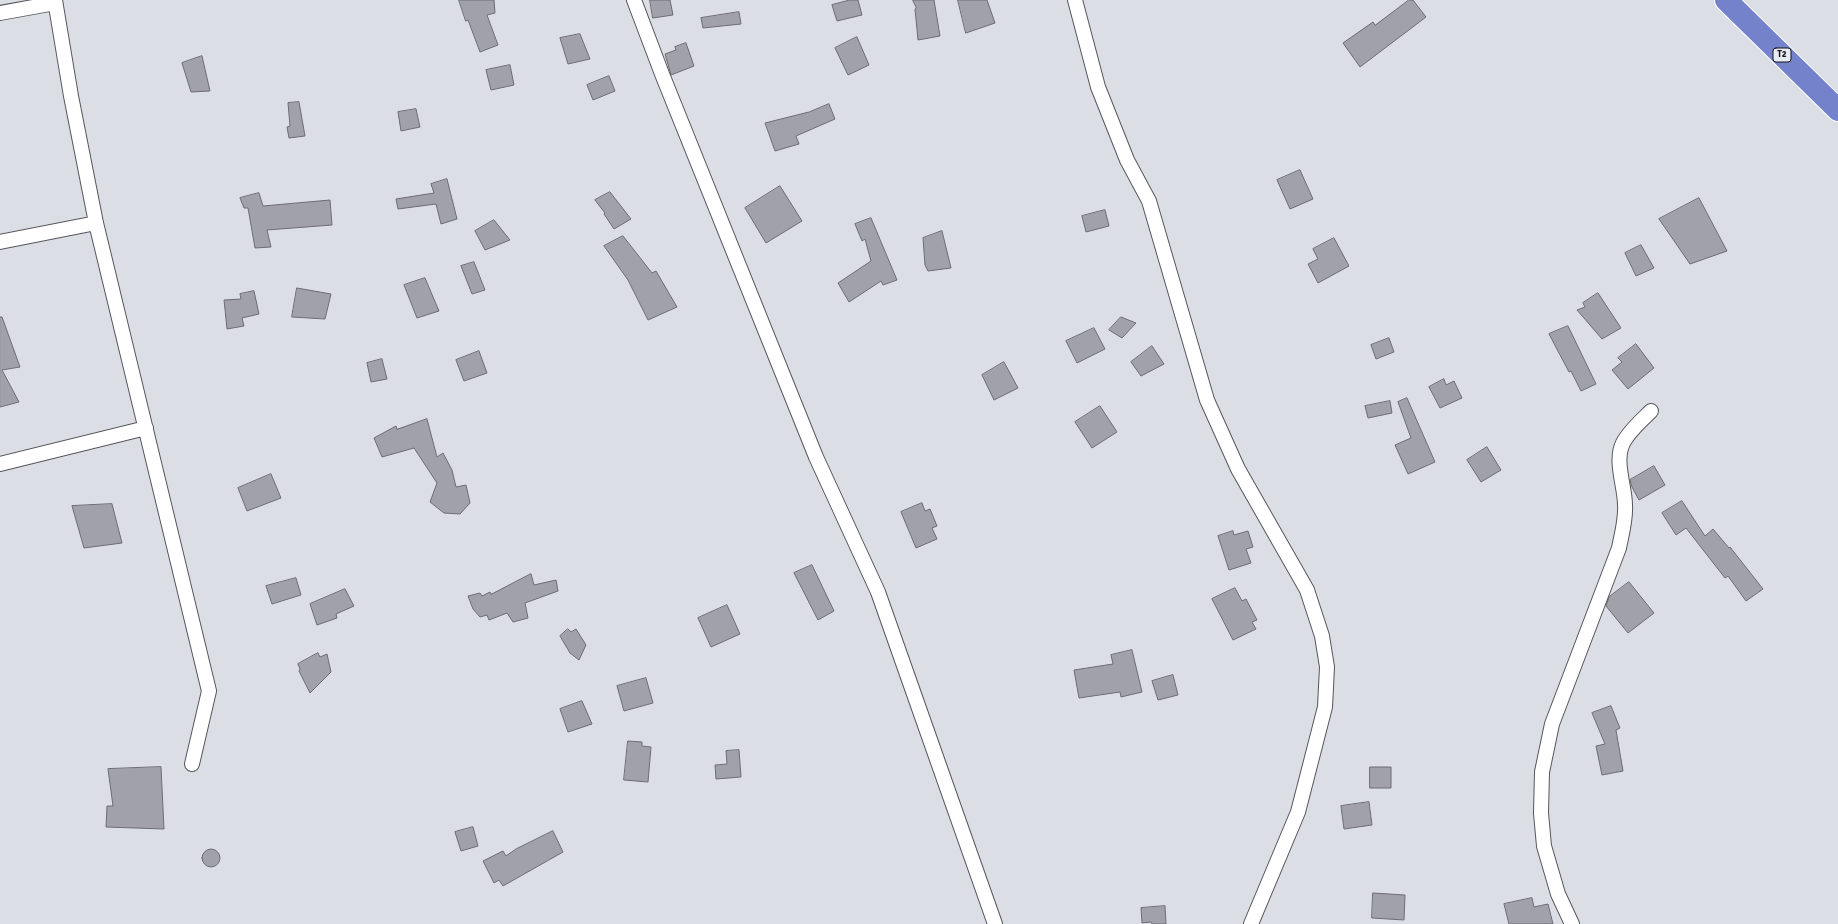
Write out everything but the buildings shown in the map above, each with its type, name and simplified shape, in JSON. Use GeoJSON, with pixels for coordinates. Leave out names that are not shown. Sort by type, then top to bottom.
{"type":"FeatureCollection","features":[{"type":"Feature","properties":{"kind":"highway","name":"T2"},"geometry":{"type":"LineString","coordinates":[[1726,0],[1838,110]]}},
{"type":"Feature","properties":{"kind":"street"},"geometry":{"type":"LineString","coordinates":[[634,0],[662,74],[816,457],[878,592],[995,924]]}},
{"type":"Feature","properties":{"kind":"street"},"geometry":{"type":"LineString","coordinates":[[1075,0],[1098,87],[1127,160],[1149,201],[1207,400],[1238,469],[1306,590],[1322,636],[1327,667],[1325,707],[1298,812],[1251,924]]}},
{"type":"Feature","properties":{"kind":"street"},"geometry":{"type":"LineString","coordinates":[[0,13],[55,1],[71,96],[96,223],[210,691],[192,764]]}},
{"type":"Feature","properties":{"kind":"street"},"geometry":{"type":"LineString","coordinates":[[0,242],[96,223]]}},
{"type":"Feature","properties":{"kind":"street"},"geometry":{"type":"LineString","coordinates":[[1572,924],[1558,894],[1544,846],[1541,813],[1542,772],[1552,724],[1619,548],[1625,519],[1625,504],[1619,459],[1620,451],[1623,442],[1651,411]]}},
{"type":"Feature","properties":{"kind":"street"},"geometry":{"type":"LineString","coordinates":[[0,464],[146,428]]}}]}
